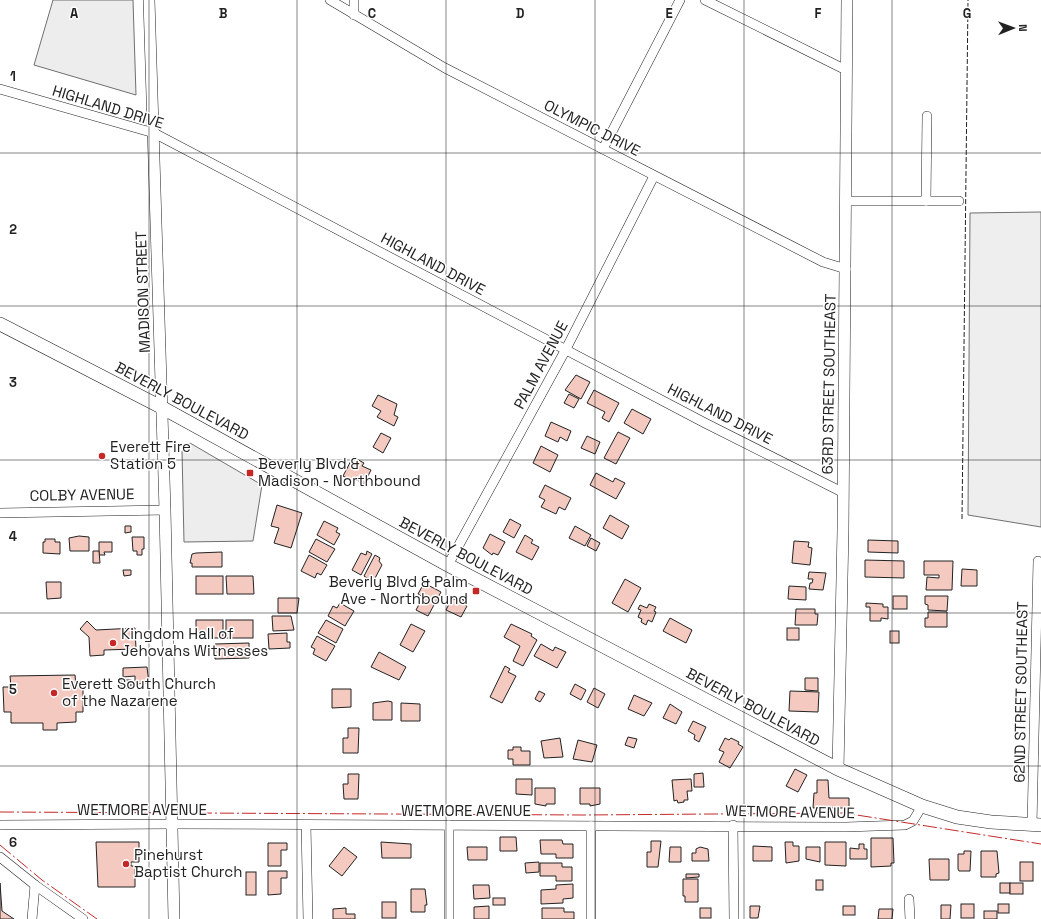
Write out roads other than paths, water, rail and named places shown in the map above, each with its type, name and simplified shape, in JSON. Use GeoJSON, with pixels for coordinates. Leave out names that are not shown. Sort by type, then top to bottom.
{"type":"FeatureCollection","features":[{"type":"Feature","properties":{"kind":"main road","name":"BEVERLY BOULEVARD"},"geometry":{"type":"LineString","coordinates":[[0,324],[161,407],[448,565],[838,769],[922,806]]}},
{"type":"Feature","properties":{"kind":"main road"},"geometry":{"type":"LineString","coordinates":[[922,806],[957,817],[991,822],[1037,825]]}},
{"type":"Feature","properties":{"kind":"street","name":"MADISON STREET"},"geometry":{"type":"LineString","coordinates":[[149,0],[165,510],[174,919]]}},
{"type":"Feature","properties":{"kind":"street","name":"OLYMPIC DRIVE"},"geometry":{"type":"LineString","coordinates":[[330,0],[445,68],[823,262],[846,269]]}},
{"type":"Feature","properties":{"kind":"street"},"geometry":{"type":"LineString","coordinates":[[354,0],[354,15]]}},
{"type":"Feature","properties":{"kind":"street"},"geometry":{"type":"LineString","coordinates":[[602,149],[680,0]]}},
{"type":"Feature","properties":{"kind":"street"},"geometry":{"type":"LineString","coordinates":[[705,0],[846,70]]}},
{"type":"Feature","properties":{"kind":"street","name":"63RD STREET SOUTHEAST"},"geometry":{"type":"LineString","coordinates":[[838,769],[846,269],[845,202],[847,0]]}},
{"type":"Feature","properties":{"kind":"street","name":"HIGHLAND DRIVE"},"geometry":{"type":"LineString","coordinates":[[0,89],[154,133],[704,423],[842,492]]}},
{"type":"Feature","properties":{"kind":"street"},"geometry":{"type":"LineString","coordinates":[[926,201],[927,116]]}},
{"type":"Feature","properties":{"kind":"street","name":"PALM AVENUE"},"geometry":{"type":"LineString","coordinates":[[448,565],[566,349],[654,176]]}},
{"type":"Feature","properties":{"kind":"street"},"geometry":{"type":"LineString","coordinates":[[845,202],[959,201]]}},
{"type":"Feature","properties":{"kind":"street","name":"COLBY AVENUE"},"geometry":{"type":"LineString","coordinates":[[0,513],[165,510]]}},
{"type":"Feature","properties":{"kind":"street","name":"62ND STREET SOUTHEAST"},"geometry":{"type":"LineString","coordinates":[[1037,825],[1038,561]]}},
{"type":"Feature","properties":{"kind":"street","name":"WETMORE AVENUE"},"geometry":{"type":"LineString","coordinates":[[0,825],[733,825],[846,827],[905,825],[913,821],[922,806]]}},
{"type":"Feature","properties":{"kind":"street"},"geometry":{"type":"LineString","coordinates":[[306,825],[308,919]]}},
{"type":"Feature","properties":{"kind":"street"},"geometry":{"type":"LineString","coordinates":[[449,825],[449,919]]}},
{"type":"Feature","properties":{"kind":"street"},"geometry":{"type":"LineString","coordinates":[[733,825],[734,919]]}},
{"type":"Feature","properties":{"kind":"street"},"geometry":{"type":"LineString","coordinates":[[590,919],[591,826]]}},
{"type":"Feature","properties":{"kind":"street"},"geometry":{"type":"LineString","coordinates":[[0,857],[35,885],[83,919]]}},
{"type":"Feature","properties":{"kind":"street"},"geometry":{"type":"LineString","coordinates":[[32,919],[35,885]]}},
{"type":"Feature","properties":{"kind":"street"},"geometry":{"type":"LineString","coordinates":[[909,899],[910,919]]}},
{"type":"Feature","properties":{"kind":"place","name":"Everett Fire Station 5"},"geometry":{"type":"Point","coordinates":[102,456]}},
{"type":"Feature","properties":{"kind":"place","name":"Beverly Blvd & Madison - Northbound"},"geometry":{"type":"Point","coordinates":[250,473]}},
{"type":"Feature","properties":{"kind":"place","name":"Beverly Blvd & Palm Ave - Northbound"},"geometry":{"type":"Point","coordinates":[476,591]}},
{"type":"Feature","properties":{"kind":"place","name":"Kingdom Hall of Jehovahs Witnesses"},"geometry":{"type":"Point","coordinates":[113,643]}},
{"type":"Feature","properties":{"kind":"place","name":"Everett South Church of the Nazarene"},"geometry":{"type":"Point","coordinates":[54,693]}},
{"type":"Feature","properties":{"kind":"place","name":"Pinehurst Baptist Church"},"geometry":{"type":"Point","coordinates":[126,864]}}]}
